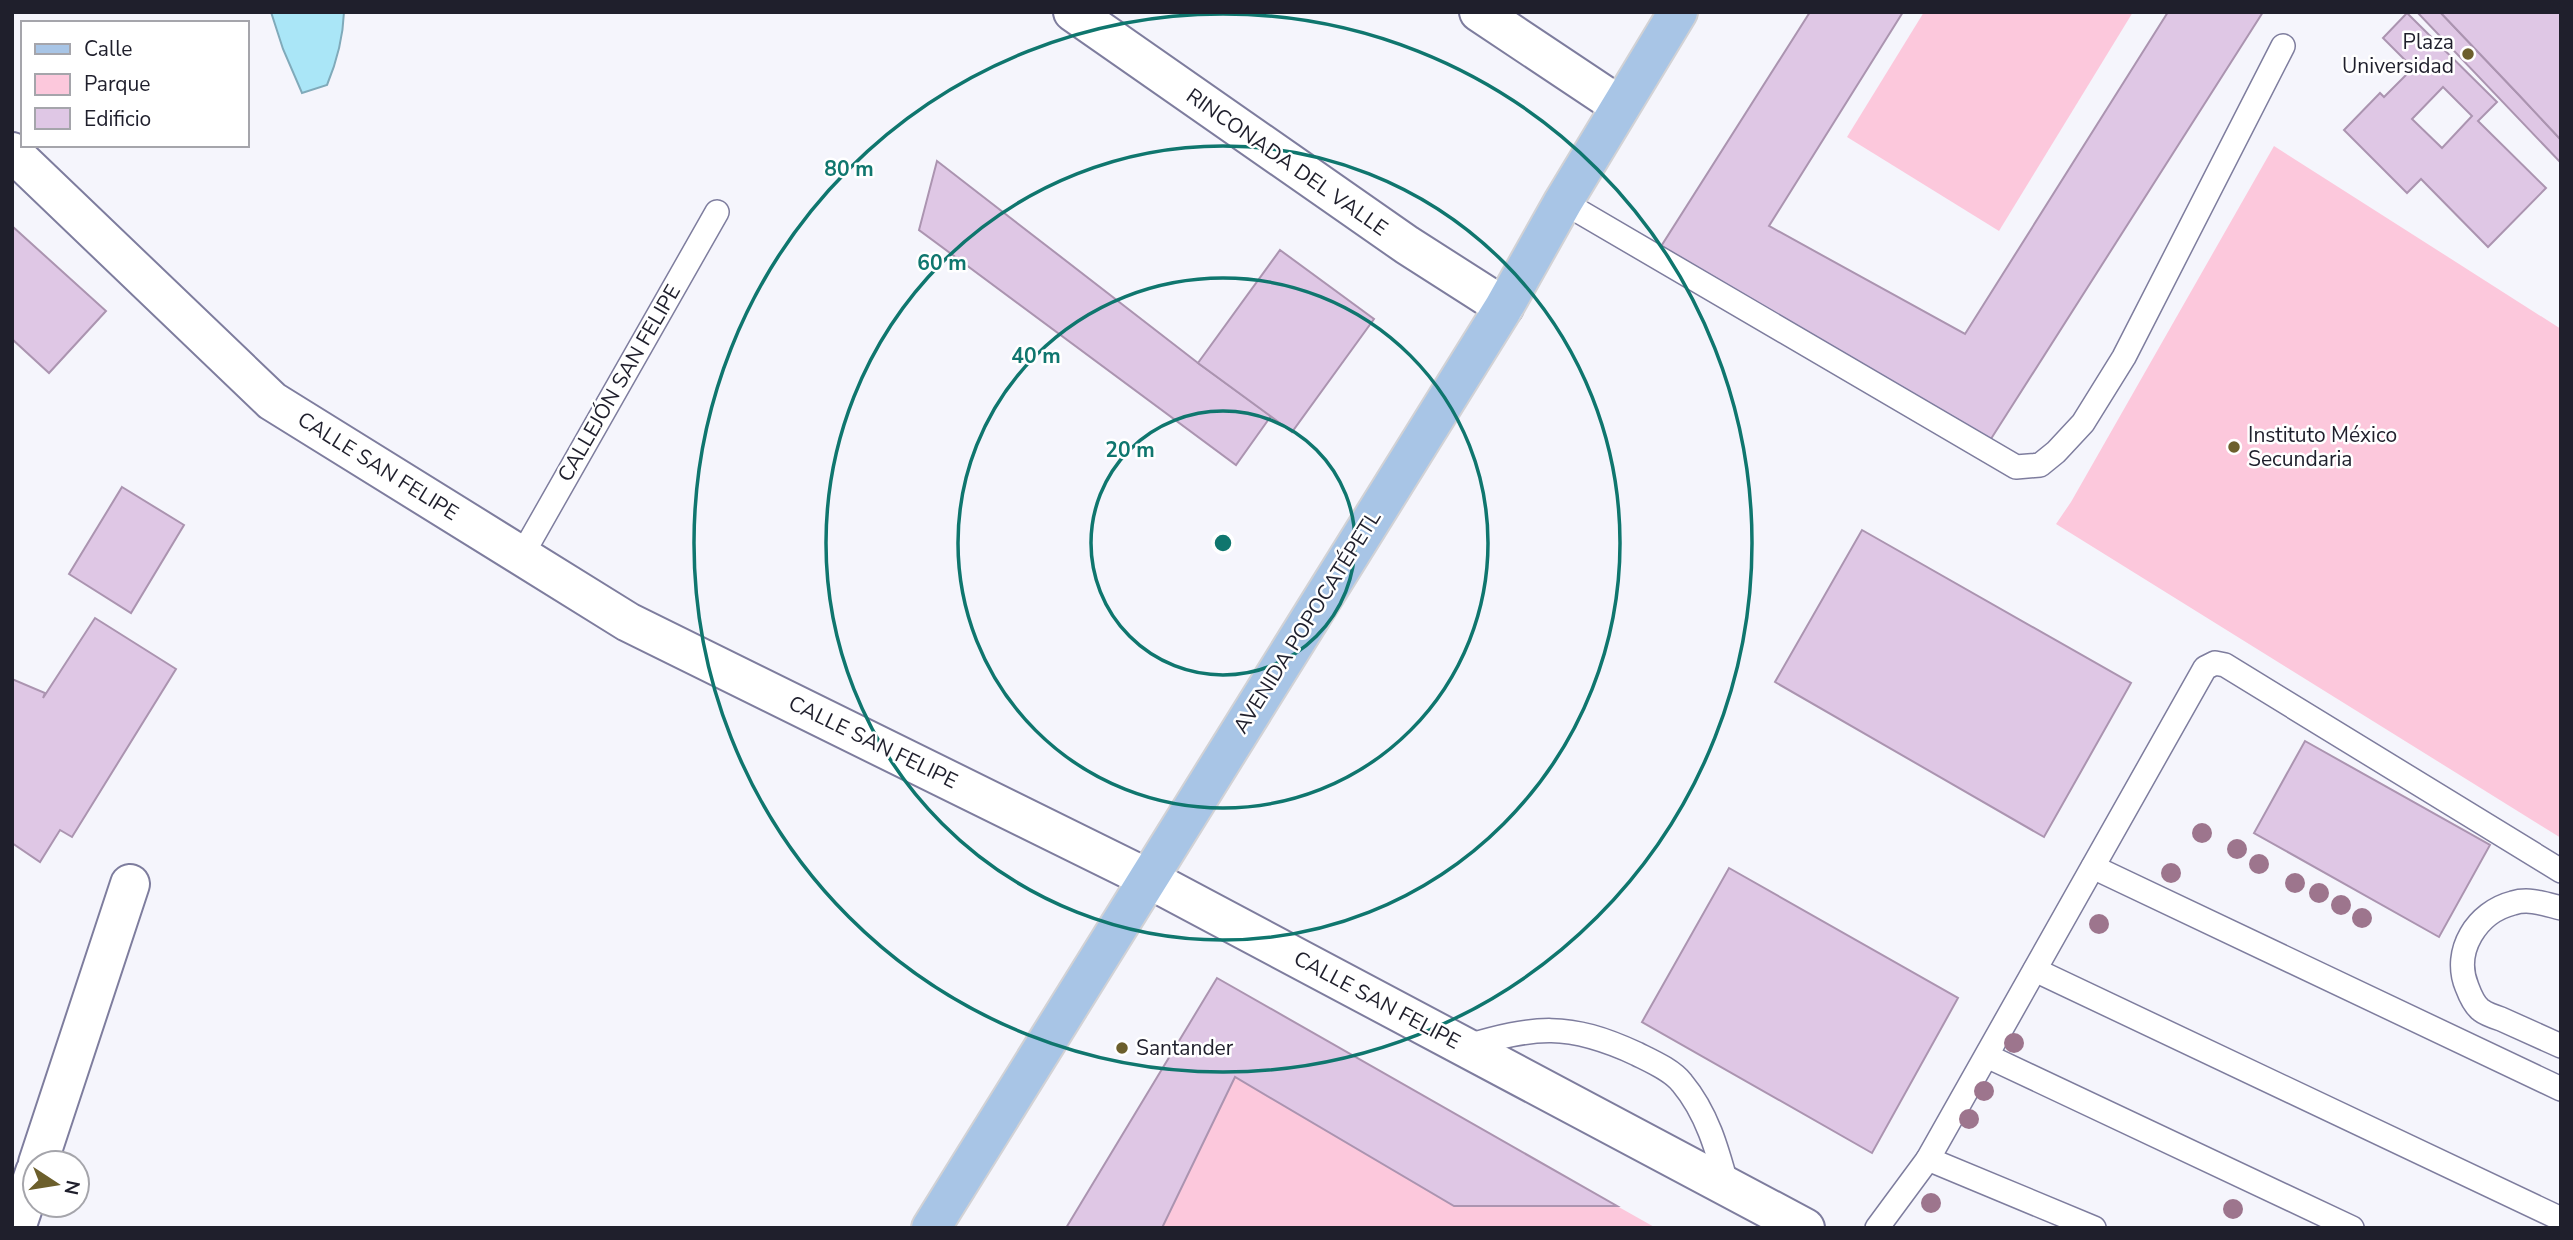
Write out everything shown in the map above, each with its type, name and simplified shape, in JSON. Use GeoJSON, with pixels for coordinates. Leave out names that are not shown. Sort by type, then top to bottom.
{"type":"FeatureCollection","features":[{"type":"Feature","properties":{"kind":"main road","name":"AVENIDA POPOCATÉPETL"},"geometry":{"type":"LineString","coordinates":[[930,1228],[1504,307],[1563,202],[1678,12]]}},
{"type":"Feature","properties":{"kind":"street","name":"RINCONADA DEL VALLE"},"geometry":{"type":"LineString","coordinates":[[1073,12],[1407,245],[1504,307]]}},
{"type":"Feature","properties":{"kind":"street"},"geometry":{"type":"LineString","coordinates":[[1479,12],[1620,106]]}},
{"type":"Feature","properties":{"kind":"street","name":"CALLE SAN FELIPE"},"geometry":{"type":"LineString","coordinates":[[12,152],[272,401],[628,621],[1147,878],[1805,1228]]}},
{"type":"Feature","properties":{"kind":"street"},"geometry":{"type":"LineString","coordinates":[[43,1149],[130,884]]}},
{"type":"Feature","properties":{"kind":"lane"},"geometry":{"type":"LineString","coordinates":[[1563,202],[2016,467],[2040,465],[2083,423],[2124,357],[2283,46]]}},
{"type":"Feature","properties":{"kind":"lane","name":"CALLEJÓN SAN FELIPE"},"geometry":{"type":"LineString","coordinates":[[522,555],[717,212]]}},
{"type":"Feature","properties":{"kind":"lane"},"geometry":{"type":"LineString","coordinates":[[1877,1228],[1928,1159],[2204,668],[2215,663],[2225,665],[2561,871]]}},
{"type":"Feature","properties":{"kind":"lane"},"geometry":{"type":"LineString","coordinates":[[2092,867],[2561,1090]]}},
{"type":"Feature","properties":{"kind":"lane"},"geometry":{"type":"LineString","coordinates":[[2561,908],[2534,901],[2515,902],[2497,908],[2482,919],[2471,934],[2464,950],[2462,966],[2472,998],[2482,1010],[2561,1046]]}},
{"type":"Feature","properties":{"kind":"lane"},"geometry":{"type":"LineString","coordinates":[[2035,970],[2561,1219]]}},
{"type":"Feature","properties":{"kind":"lane"},"geometry":{"type":"LineString","coordinates":[[1464,1046],[1512,1032],[1552,1030],[1584,1033],[1650,1060],[1680,1080],[1698,1106],[1714,1139],[1727,1186]]}},
{"type":"Feature","properties":{"kind":"lane"},"geometry":{"type":"LineString","coordinates":[[1987,1056],[2352,1228]]}},
{"type":"Feature","properties":{"kind":"lane"},"geometry":{"type":"LineString","coordinates":[[1928,1159],[2094,1228]]}},
{"type":"Feature","properties":{"kind":"green space"},"geometry":{"type":"Polygon","coordinates":[[[1924,12],[2133,12],[1999,231],[1847,137],[1924,12]]]}},
{"type":"Feature","properties":{"kind":"green space"},"geometry":{"type":"Polygon","coordinates":[[[2274,146],[2561,329],[2561,838],[2056,524],[2274,146]]]}},
{"type":"Feature","properties":{"kind":"green space"},"geometry":{"type":"Polygon","coordinates":[[[1235,1077],[1454,1206],[1617,1206],[1656,1228],[1162,1228],[1235,1077]]]}},
{"type":"Feature","properties":{"kind":"water"},"geometry":{"type":"Polygon","coordinates":[[[271,12],[344,12],[339,50],[327,85],[302,93],[271,12]]]}},
{"type":"Feature","properties":{"kind":"building"},"geometry":{"type":"Polygon","coordinates":[[[1810,12],[1903,12],[1769,226],[1965,334],[2168,12],[2263,12],[1989,442],[1660,248],[1810,12]]]}},
{"type":"Feature","properties":{"kind":"building","name":"Plaza Universidad"},"geometry":{"type":"Polygon","coordinates":[[[2417,12],[2440,12],[2561,140],[2561,163],[2417,12]]]}},
{"type":"Feature","properties":{"kind":"building"},"geometry":{"type":"Polygon","coordinates":[[[2440,12],[2561,12],[2561,140],[2519,95],[2440,12]]]}},
{"type":"Feature","properties":{"kind":"building"},"geometry":{"type":"Polygon","coordinates":[[[2407,13],[2497,102],[2478,121],[2546,188],[2488,247],[2421,179],[2407,193],[2344,130],[2380,93],[2384,97],[2413,68],[2383,38],[2407,13]],[[2443,87],[2412,119],[2442,148],[2472,116],[2443,87]]]}},
{"type":"Feature","properties":{"kind":"building"},"geometry":{"type":"Polygon","coordinates":[[[937,161],[1198,363],[1271,416],[1236,465],[919,230],[937,161]]]}},
{"type":"Feature","properties":{"kind":"building"},"geometry":{"type":"Polygon","coordinates":[[[12,226],[106,311],[49,373],[12,339],[12,226]]]}},
{"type":"Feature","properties":{"kind":"building"},"geometry":{"type":"Polygon","coordinates":[[[1280,250],[1374,319],[1292,432],[1198,363],[1280,250]]]}},
{"type":"Feature","properties":{"kind":"building"},"geometry":{"type":"Polygon","coordinates":[[[122,487],[184,525],[131,613],[69,574],[122,487]]]}},
{"type":"Feature","properties":{"kind":"building"},"geometry":{"type":"Polygon","coordinates":[[[1862,530],[2131,683],[2044,837],[1775,682],[1862,530]]]}},
{"type":"Feature","properties":{"kind":"building"},"geometry":{"type":"Polygon","coordinates":[[[95,618],[176,669],[72,837],[60,830],[40,862],[12,843],[12,679],[45,693],[43,698],[95,618]]]}},
{"type":"Feature","properties":{"kind":"building"},"geometry":{"type":"Polygon","coordinates":[[[2305,741],[2490,845],[2439,937],[2254,833],[2305,741]]]}},
{"type":"Feature","properties":{"kind":"building"},"geometry":{"type":"Polygon","coordinates":[[[1729,868],[1958,998],[1872,1153],[1642,1022],[1729,868]]]}},
{"type":"Feature","properties":{"kind":"building"},"geometry":{"type":"Polygon","coordinates":[[[1217,978],[1617,1206],[1454,1206],[1235,1077],[1162,1228],[1066,1228],[1217,978]]]}},
{"type":"Feature","properties":{"kind":"place","name":"Plaza Universidad"},"geometry":{"type":"Point","coordinates":[2468,54]}},
{"type":"Feature","properties":{"kind":"place","name":"Instituto México Secundaria"},"geometry":{"type":"Point","coordinates":[2234,447]}},
{"type":"Feature","properties":{"kind":"place","name":"Santander"},"geometry":{"type":"Point","coordinates":[1122,1048]}}]}
